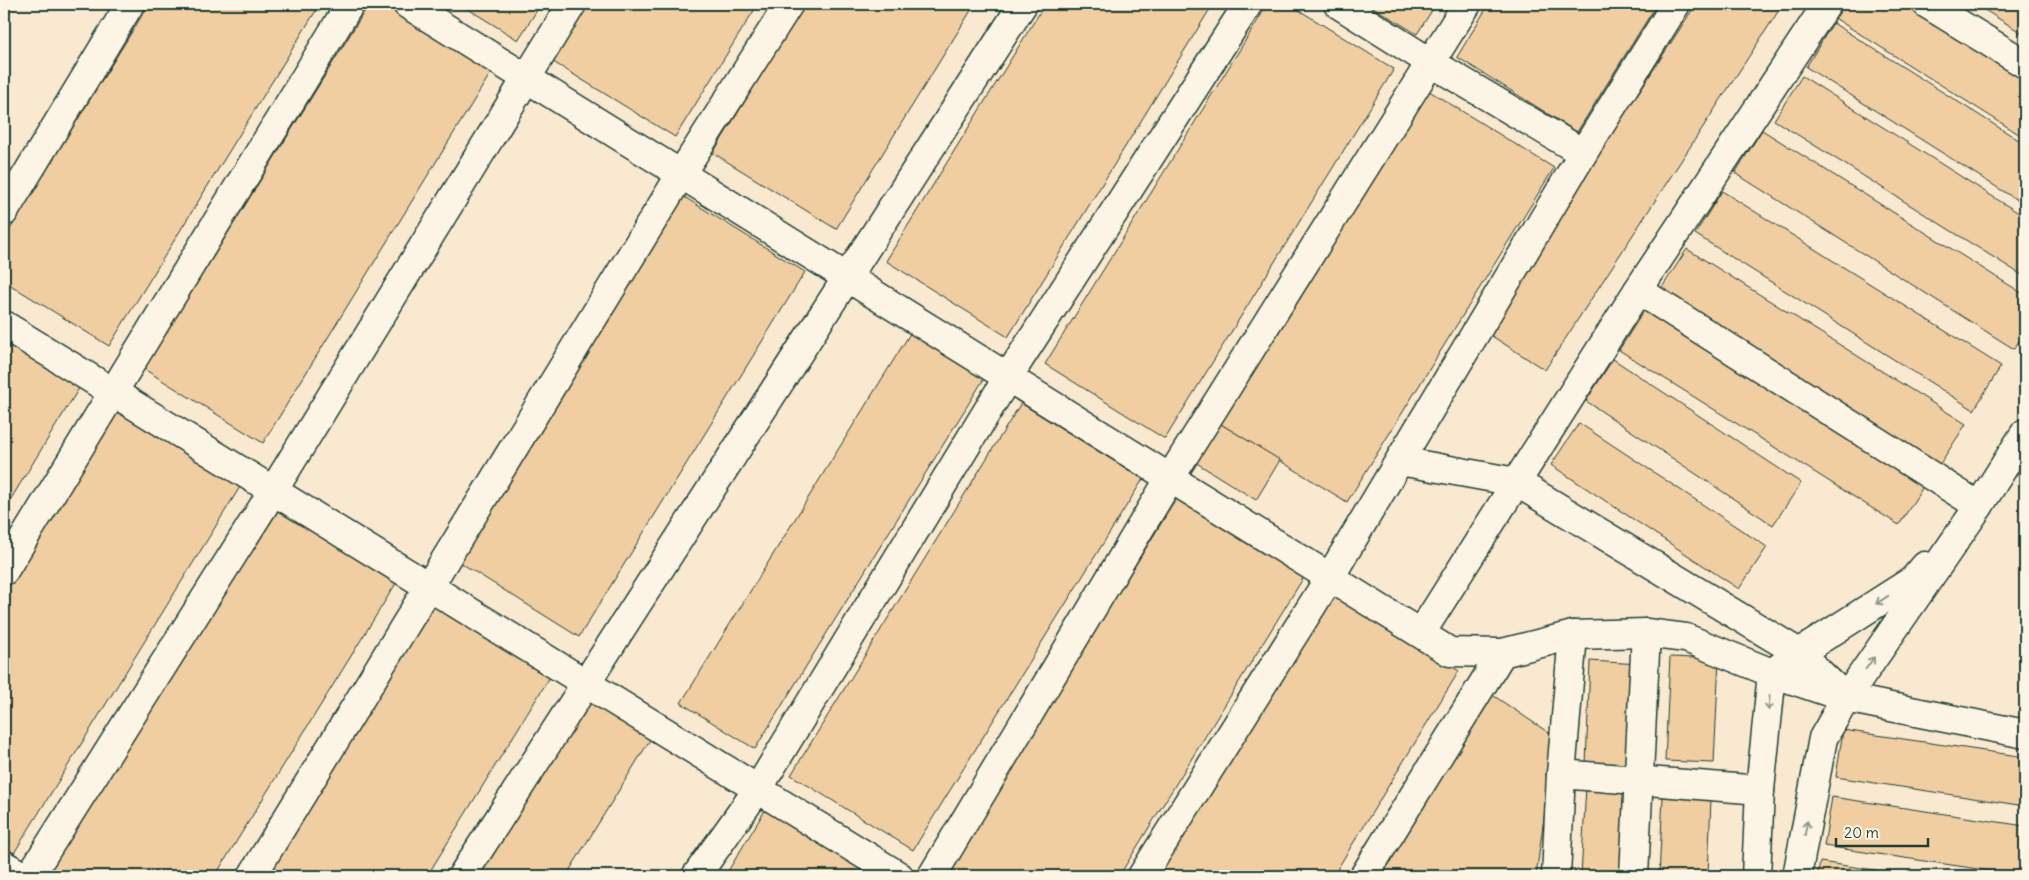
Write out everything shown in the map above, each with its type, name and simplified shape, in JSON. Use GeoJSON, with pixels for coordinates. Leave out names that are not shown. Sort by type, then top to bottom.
{"type":"FeatureCollection","features":[{"type":"Feature","properties":{"kind":"street"},"geometry":{"type":"LineString","coordinates":[[4,212],[130,4]]}},
{"type":"Feature","properties":{"kind":"street"},"geometry":{"type":"LineString","coordinates":[[4,571],[350,4]]}},
{"type":"Feature","properties":{"kind":"street"},"geometry":{"type":"LineString","coordinates":[[407,4],[1450,652],[1502,653],[1573,635],[1646,634],[1686,638],[1772,672],[1846,698],[2025,734]]}},
{"type":"Feature","properties":{"kind":"street"},"geometry":{"type":"LineString","coordinates":[[30,876],[273,491],[525,77],[572,4]]}},
{"type":"Feature","properties":{"kind":"street"},"geometry":{"type":"LineString","coordinates":[[252,876],[681,174],[789,4]]}},
{"type":"Feature","properties":{"kind":"street"},"geometry":{"type":"LineString","coordinates":[[462,876],[1022,4]]}},
{"type":"Feature","properties":{"kind":"street"},"geometry":{"type":"LineString","coordinates":[[696,876],[758,789],[1008,377],[1248,4]]}},
{"type":"Feature","properties":{"kind":"street"},"geometry":{"type":"LineString","coordinates":[[1338,4],[1430,62],[1583,153]]}},
{"type":"Feature","properties":{"kind":"street"},"geometry":{"type":"LineString","coordinates":[[932,876],[1170,478],[1467,4]]}},
{"type":"Feature","properties":{"kind":"street"},"geometry":{"type":"LineString","coordinates":[[1142,876],[1330,577],[1583,153],[1676,4]]}},
{"type":"Feature","properties":{"kind":"street"},"geometry":{"type":"LineString","coordinates":[[1421,633],[1638,290],[1827,4]]}},
{"type":"Feature","properties":{"kind":"street"},"geometry":{"type":"LineString","coordinates":[[1928,4],[2025,64]]}},
{"type":"Feature","properties":{"kind":"street"},"geometry":{"type":"LineString","coordinates":[[1638,290],[1979,506]]}},
{"type":"Feature","properties":{"kind":"street"},"geometry":{"type":"LineString","coordinates":[[4,326],[899,876]]}},
{"type":"Feature","properties":{"kind":"street"},"geometry":{"type":"LineString","coordinates":[[1797,876],[1822,738],[1846,698],[1979,506],[2025,433]]}},
{"type":"Feature","properties":{"kind":"street"},"geometry":{"type":"LineString","coordinates":[[1400,461],[1516,482],[1799,653],[1846,698]]}},
{"type":"Feature","properties":{"kind":"street"},"geometry":{"type":"LineString","coordinates":[[1756,876],[1760,790],[1772,672],[1913,580],[1979,506]]}},
{"type":"Feature","properties":{"kind":"street"},"geometry":{"type":"LineString","coordinates":[[1634,876],[1646,634]]}},
{"type":"Feature","properties":{"kind":"street"},"geometry":{"type":"LineString","coordinates":[[1556,876],[1561,774],[1573,635]]}},
{"type":"Feature","properties":{"kind":"street"},"geometry":{"type":"LineString","coordinates":[[1364,876],[1502,653]]}},
{"type":"Feature","properties":{"kind":"street"},"geometry":{"type":"LineString","coordinates":[[1561,774],[1760,790]]}},
{"type":"Feature","properties":{"kind":"street"},"geometry":{"type":"LineString","coordinates":[[4,865],[23,876]]}},
{"type":"Feature","properties":{"kind":"building"},"geometry":{"type":"Polygon","coordinates":[[[149,4],[320,4],[109,346],[4,281],[4,239],[149,4]]]}},
{"type":"Feature","properties":{"kind":"building"},"geometry":{"type":"Polygon","coordinates":[[[369,4],[383,4],[492,71],[263,443],[144,369],[369,4]]]}},
{"type":"Feature","properties":{"kind":"building"},"geometry":{"type":"Polygon","coordinates":[[[460,4],[541,4],[518,40],[460,4]]]}},
{"type":"Feature","properties":{"kind":"building"},"geometry":{"type":"Polygon","coordinates":[[[585,4],[758,4],[675,137],[550,60],[585,4]]]}},
{"type":"Feature","properties":{"kind":"building"},"geometry":{"type":"Polygon","coordinates":[[[805,4],[975,4],[836,229],[713,153],[805,4]]]}},
{"type":"Feature","properties":{"kind":"building"},"geometry":{"type":"Polygon","coordinates":[[[1045,4],[1213,4],[1008,337],[886,261],[1045,4]]]}},
{"type":"Feature","properties":{"kind":"building"},"geometry":{"type":"Polygon","coordinates":[[[1268,4],[1289,4],[1394,69],[1165,439],[1045,364],[1268,4]]]}},
{"type":"Feature","properties":{"kind":"building"},"geometry":{"type":"Polygon","coordinates":[[[1368,4],[1436,4],[1417,34],[1368,4]]]}},
{"type":"Feature","properties":{"kind":"building"},"geometry":{"type":"Polygon","coordinates":[[[1489,4],[1657,4],[1577,132],[1457,57],[1489,4]]]}},
{"type":"Feature","properties":{"kind":"building"},"geometry":{"type":"Polygon","coordinates":[[[1696,4],[1783,4],[1545,370],[1484,331],[1696,4]]]}},
{"type":"Feature","properties":{"kind":"building"},"geometry":{"type":"Polygon","coordinates":[[[1841,4],[1908,4],[2025,77],[2025,138],[1833,17],[1841,4]]]}},
{"type":"Feature","properties":{"kind":"building"},"geometry":{"type":"Polygon","coordinates":[[[1975,4],[2025,4],[2025,35],[1975,4]]]}},
{"type":"Feature","properties":{"kind":"building"},"geometry":{"type":"Polygon","coordinates":[[[1833,23],[2025,144],[2025,205],[1806,67],[1833,23]]]}},
{"type":"Feature","properties":{"kind":"building"},"geometry":{"type":"Polygon","coordinates":[[[1802,76],[2025,217],[2025,277],[1774,120],[1802,76]]]}},
{"type":"Feature","properties":{"kind":"building"},"geometry":{"type":"Polygon","coordinates":[[[1426,89],[1554,168],[1347,502],[1219,423],[1426,89]]]}},
{"type":"Feature","properties":{"kind":"building"},"geometry":{"type":"Polygon","coordinates":[[[1762,130],[2025,295],[2025,331],[2014,349],[1735,173],[1762,130]]]}},
{"type":"Feature","properties":{"kind":"building"},"geometry":{"type":"Polygon","coordinates":[[[1722,191],[2001,366],[1974,410],[1695,234],[1722,191]]]}},
{"type":"Feature","properties":{"kind":"building"},"geometry":{"type":"Polygon","coordinates":[[[681,195],[805,272],[579,637],[456,560],[681,195]]]}},
{"type":"Feature","properties":{"kind":"building"},"geometry":{"type":"Polygon","coordinates":[[[1687,249],[1966,424],[1938,467],[1659,292],[1687,249]]]}},
{"type":"Feature","properties":{"kind":"building"},"geometry":{"type":"Polygon","coordinates":[[[1647,306],[1926,482],[1899,525],[1619,350],[1647,306]]]}},
{"type":"Feature","properties":{"kind":"building"},"geometry":{"type":"Polygon","coordinates":[[[4,330],[84,380],[4,510],[4,330]]]}},
{"type":"Feature","properties":{"kind":"building"},"geometry":{"type":"Polygon","coordinates":[[[911,332],[985,377],[755,749],[681,703],[911,332]]]}},
{"type":"Feature","properties":{"kind":"building"},"geometry":{"type":"Polygon","coordinates":[[[1613,359],[1801,483],[1773,525],[1586,401],[1613,359]]]}},
{"type":"Feature","properties":{"kind":"building"},"geometry":{"type":"Polygon","coordinates":[[[1021,403],[1143,479],[913,850],[791,775],[1021,403]]]}},
{"type":"Feature","properties":{"kind":"building"},"geometry":{"type":"Polygon","coordinates":[[[118,405],[243,482],[14,853],[4,846],[4,591],[118,405]]]}},
{"type":"Feature","properties":{"kind":"building"},"geometry":{"type":"Polygon","coordinates":[[[1219,423],[1280,460],[1256,500],[1195,462],[1219,423]]]}},
{"type":"Feature","properties":{"kind":"building"},"geometry":{"type":"Polygon","coordinates":[[[1579,423],[1767,547],[1739,589],[1551,465],[1579,423]]]}},
{"type":"Feature","properties":{"kind":"building"},"geometry":{"type":"Polygon","coordinates":[[[1180,493],[1307,572],[1119,876],[954,876],[946,871],[1180,493]]]}},
{"type":"Feature","properties":{"kind":"building"},"geometry":{"type":"Polygon","coordinates":[[[274,503],[398,580],[215,876],[52,876],[46,872],[274,503]]]}},
{"type":"Feature","properties":{"kind":"building"},"geometry":{"type":"Polygon","coordinates":[[[1332,593],[1459,671],[1333,876],[1158,876],[1332,593]]]}},
{"type":"Feature","properties":{"kind":"building"},"geometry":{"type":"Polygon","coordinates":[[[434,598],[553,672],[427,876],[262,876],[434,598]]]}},
{"type":"Feature","properties":{"kind":"building"},"geometry":{"type":"Polygon","coordinates":[[[1670,657],[1719,659],[1714,763],[1665,761],[1670,657]]]}},
{"type":"Feature","properties":{"kind":"building"},"geometry":{"type":"Polygon","coordinates":[[[1590,661],[1640,664],[1634,768],[1586,765],[1590,661]]]}},
{"type":"Feature","properties":{"kind":"building"},"geometry":{"type":"Polygon","coordinates":[[[1491,694],[1555,737],[1536,876],[1378,876],[1491,694]]]}},
{"type":"Feature","properties":{"kind":"building"},"geometry":{"type":"Polygon","coordinates":[[[588,695],[653,735],[566,876],[476,876],[588,695]]]}},
{"type":"Feature","properties":{"kind":"building"},"geometry":{"type":"Polygon","coordinates":[[[1843,730],[2025,757],[2025,806],[1836,777],[1843,730]]]}},
{"type":"Feature","properties":{"kind":"building"},"geometry":{"type":"Polygon","coordinates":[[[1586,786],[1634,788],[1630,876],[1581,876],[1586,786]]]}},
{"type":"Feature","properties":{"kind":"building"},"geometry":{"type":"Polygon","coordinates":[[[1663,796],[1711,798],[1708,876],[1659,876],[1663,796]]]}},
{"type":"Feature","properties":{"kind":"building"},"geometry":{"type":"Polygon","coordinates":[[[1832,797],[2025,826],[2025,876],[1824,846],[1832,797]]]}},
{"type":"Feature","properties":{"kind":"building"},"geometry":{"type":"Polygon","coordinates":[[[767,807],[878,876],[725,876],[767,807]]]}},
{"type":"Feature","properties":{"kind":"building"},"geometry":{"type":"Polygon","coordinates":[[[1820,862],[1916,876],[1817,876],[1820,862]]]}}]}
